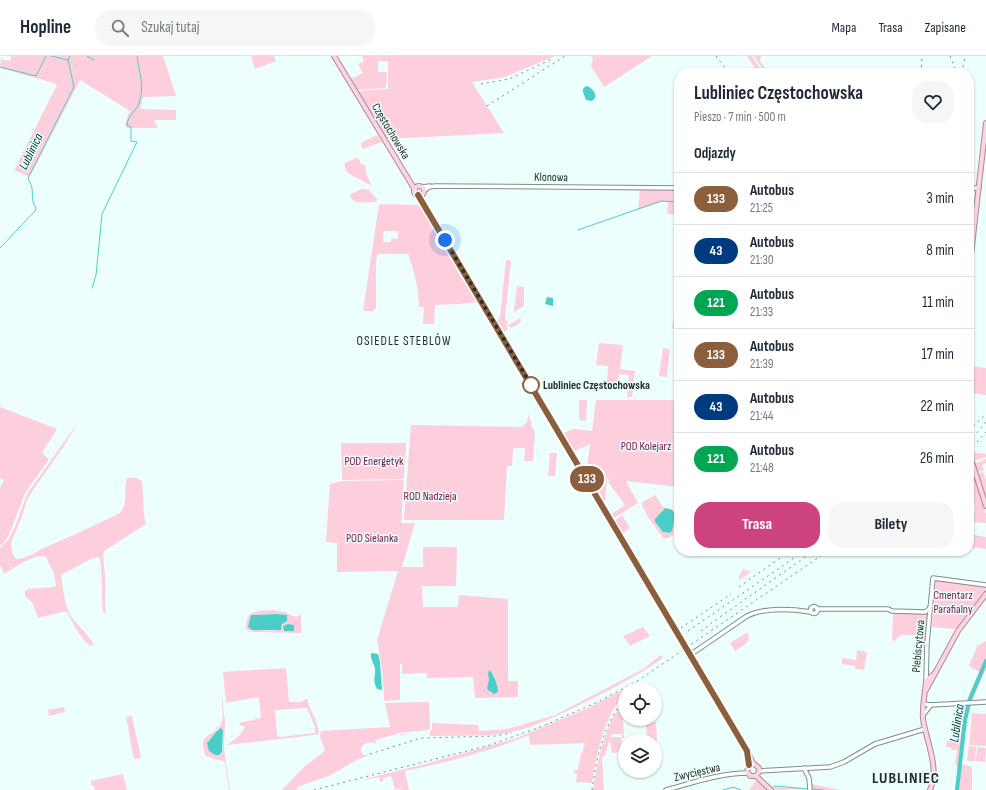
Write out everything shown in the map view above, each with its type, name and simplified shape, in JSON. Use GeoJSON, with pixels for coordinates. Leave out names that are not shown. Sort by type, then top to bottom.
{"type":"FeatureCollection","features":[{"type":"Feature","properties":{"kind":"main road","name":"Częstochowska"},"geometry":{"type":"LineString","coordinates":[[334,56],[415,190],[421,191]]}},
{"type":"Feature","properties":{"kind":"main road"},"geometry":{"type":"LineString","coordinates":[[974,230],[986,123]]}},
{"type":"Feature","properties":{"kind":"main road","name":"Częstochowska"},"geometry":{"type":"LineString","coordinates":[[408,179],[421,191]]}},
{"type":"Feature","properties":{"kind":"main road"},"geometry":{"type":"LineString","coordinates":[[421,191],[425,207],[748,754],[749,768],[752,776],[758,773]]}},
{"type":"Feature","properties":{"kind":"main road"},"geometry":{"type":"LineString","coordinates":[[974,469],[986,506]]}},
{"type":"Feature","properties":{"kind":"main road"},"geometry":{"type":"LineString","coordinates":[[925,692],[958,630],[986,594]]}},
{"type":"Feature","properties":{"kind":"main road"},"geometry":{"type":"LineString","coordinates":[[926,681],[934,673]]}},
{"type":"Feature","properties":{"kind":"main road","name":"Plebiscytowa"},"geometry":{"type":"LineString","coordinates":[[926,681],[925,698],[928,704],[923,715],[924,731],[932,758],[933,776],[931,788]]}},
{"type":"Feature","properties":{"kind":"main road"},"geometry":{"type":"LineString","coordinates":[[749,768],[758,766],[758,773],[769,788]]}},
{"type":"Feature","properties":{"kind":"street","name":"Klonowa"},"geometry":{"type":"LineString","coordinates":[[421,191],[435,186],[674,188]]}},
{"type":"Feature","properties":{"kind":"street"},"geometry":{"type":"LineString","coordinates":[[974,188],[979,188]]}},
{"type":"Feature","properties":{"kind":"street","name":"Plebiscytowa"},"geometry":{"type":"LineString","coordinates":[[926,681],[933,578],[986,584]]}},
{"type":"Feature","properties":{"kind":"street"},"geometry":{"type":"LineString","coordinates":[[925,612],[929,609],[931,603]]}},
{"type":"Feature","properties":{"kind":"street"},"geometry":{"type":"LineString","coordinates":[[690,654],[749,615],[768,609],[811,610],[812,613],[815,613],[817,609],[888,609],[892,611],[925,612],[929,615],[929,624]]}},
{"type":"Feature","properties":{"kind":"street"},"geometry":{"type":"LineString","coordinates":[[926,674],[934,673]]}},
{"type":"Feature","properties":{"kind":"street"},"geometry":{"type":"LineString","coordinates":[[923,715],[928,704],[986,702]]}},
{"type":"Feature","properties":{"kind":"street"},"geometry":{"type":"LineString","coordinates":[[914,733],[924,723]]}},
{"type":"Feature","properties":{"kind":"street"},"geometry":{"type":"LineString","coordinates":[[758,773],[829,767],[836,765],[875,744],[924,731]]}},
{"type":"Feature","properties":{"kind":"street","name":"Zwycięstwa"},"geometry":{"type":"LineString","coordinates":[[666,790],[732,774],[749,768]]}},
{"type":"Feature","properties":{"kind":"street"},"geometry":{"type":"LineString","coordinates":[[804,768],[809,778],[810,790]]}},
{"type":"Feature","properties":{"kind":"green space"},"geometry":{"type":"Polygon","coordinates":[[[11,56],[163,56],[176,96],[143,97],[140,109],[176,110],[176,120],[154,120],[158,128],[127,128],[125,125],[130,111],[80,80],[30,177],[14,170],[57,85],[0,68],[1,59],[10,61],[11,56]]]}},
{"type":"Feature","properties":{"kind":"green space"},"geometry":{"type":"Polygon","coordinates":[[[251,56],[274,56],[276,61],[255,69],[251,56]]]}},
{"type":"Feature","properties":{"kind":"green space"},"geometry":{"type":"Polygon","coordinates":[[[362,56],[555,56],[505,77],[472,82],[504,133],[387,139],[358,91],[388,89],[388,61],[378,61],[378,72],[387,72],[386,88],[357,90],[351,79],[363,73],[358,64],[364,61],[362,56]]]}},
{"type":"Feature","properties":{"kind":"green space"},"geometry":{"type":"Polygon","coordinates":[[[591,56],[652,56],[604,87],[591,66],[593,58],[591,56]]]}},
{"type":"Feature","properties":{"kind":"green space"},"geometry":{"type":"Polygon","coordinates":[[[747,56],[752,56],[760,68],[755,68],[747,56]]]}},
{"type":"Feature","properties":{"kind":"green space"},"geometry":{"type":"Polygon","coordinates":[[[754,56],[761,56],[760,61],[765,68],[762,68],[754,56]]]}},
{"type":"Feature","properties":{"kind":"green space"},"geometry":{"type":"Polygon","coordinates":[[[377,135],[382,142],[362,149],[361,143],[377,135]]]}},
{"type":"Feature","properties":{"kind":"green space"},"geometry":{"type":"Polygon","coordinates":[[[356,158],[359,159],[361,164],[365,165],[367,176],[373,188],[371,185],[349,173],[345,169],[345,163],[356,158]]]}},
{"type":"Feature","properties":{"kind":"green space"},"geometry":{"type":"Polygon","coordinates":[[[362,189],[369,190],[377,201],[364,203],[352,200],[350,197],[351,194],[362,189]]]}},
{"type":"Feature","properties":{"kind":"green space"},"geometry":{"type":"Polygon","coordinates":[[[640,189],[674,190],[674,215],[667,214],[668,202],[661,202],[638,210],[640,189]]]}},
{"type":"Feature","properties":{"kind":"green space"},"geometry":{"type":"Polygon","coordinates":[[[379,204],[420,205],[477,302],[435,305],[434,324],[423,324],[424,307],[419,307],[416,280],[408,254],[377,254],[376,309],[374,309],[374,311],[363,311],[379,204]],[[383,231],[383,242],[391,242],[391,239],[398,239],[398,231],[383,231]]]}},
{"type":"Feature","properties":{"kind":"green space"},"geometry":{"type":"Polygon","coordinates":[[[506,260],[511,261],[505,318],[509,325],[520,318],[521,320],[520,323],[511,328],[505,323],[508,329],[505,332],[502,332],[496,323],[500,317],[506,260]]]}},
{"type":"Feature","properties":{"kind":"green space"},"geometry":{"type":"Polygon","coordinates":[[[517,286],[524,287],[524,306],[514,312],[517,286]]]}},
{"type":"Feature","properties":{"kind":"green space"},"geometry":{"type":"Polygon","coordinates":[[[674,318],[674,328],[672,328],[674,318]]]}},
{"type":"Feature","properties":{"kind":"green space"},"geometry":{"type":"Polygon","coordinates":[[[599,343],[623,345],[620,369],[635,371],[632,397],[627,397],[629,375],[619,374],[618,384],[607,383],[608,366],[596,365],[599,343]]]}},
{"type":"Feature","properties":{"kind":"green space"},"geometry":{"type":"Polygon","coordinates":[[[663,348],[670,349],[667,377],[659,376],[663,348]]]}},
{"type":"Feature","properties":{"kind":"green space"},"geometry":{"type":"Polygon","coordinates":[[[974,367],[986,368],[986,395],[974,394],[974,367]]]}},
{"type":"Feature","properties":{"kind":"green space"},"geometry":{"type":"Polygon","coordinates":[[[579,400],[587,400],[586,421],[579,420],[579,400]]]}},
{"type":"Feature","properties":{"kind":"green space","name":"POD Kolejarz"},"geometry":{"type":"Polygon","coordinates":[[[596,400],[674,400],[674,486],[626,481],[638,503],[614,518],[611,517],[610,515],[625,505],[608,482],[610,480],[607,478],[605,502],[602,503],[586,476],[590,444],[573,452],[562,434],[573,429],[592,431],[596,400]]]}},
{"type":"Feature","properties":{"kind":"green space"},"geometry":{"type":"Polygon","coordinates":[[[0,407],[57,429],[42,453],[49,459],[25,493],[9,535],[0,546],[0,488],[4,480],[0,478],[0,407]]]}},
{"type":"Feature","properties":{"kind":"green space","name":"ROD Nadzieja"},"geometry":{"type":"Polygon","coordinates":[[[529,412],[531,426],[535,432],[533,461],[524,461],[525,448],[513,448],[512,466],[507,466],[504,520],[404,519],[411,425],[522,427],[527,422],[529,412]]]}},
{"type":"Feature","properties":{"kind":"green space"},"geometry":{"type":"Polygon","coordinates":[[[79,421],[64,446],[27,500],[11,546],[16,559],[24,558],[120,513],[123,509],[125,501],[127,478],[136,478],[142,481],[146,524],[104,551],[106,613],[103,612],[101,565],[98,557],[93,558],[61,575],[64,597],[69,613],[92,641],[94,645],[91,646],[82,637],[66,611],[38,618],[32,602],[25,596],[25,591],[29,589],[56,586],[54,574],[46,557],[41,556],[30,559],[4,574],[0,565],[0,548],[8,540],[15,527],[27,494],[79,421]]]}},
{"type":"Feature","properties":{"kind":"green space","name":"POD Energetyk"},"geometry":{"type":"Polygon","coordinates":[[[341,443],[406,443],[404,479],[342,480],[341,443]]]}},
{"type":"Feature","properties":{"kind":"green space"},"geometry":{"type":"Polygon","coordinates":[[[974,452],[986,454],[986,457],[974,461],[974,452]]]}},
{"type":"Feature","properties":{"kind":"green space"},"geometry":{"type":"Polygon","coordinates":[[[550,453],[557,453],[555,476],[548,476],[550,453]]]}},
{"type":"Feature","properties":{"kind":"green space"},"geometry":{"type":"Polygon","coordinates":[[[986,459],[986,463],[982,465],[984,470],[978,472],[975,466],[974,467],[974,464],[986,459]]]}},
{"type":"Feature","properties":{"kind":"green space"},"geometry":{"type":"Polygon","coordinates":[[[983,472],[986,480],[986,498],[978,473],[983,472]]]}},
{"type":"Feature","properties":{"kind":"green space"},"geometry":{"type":"Polygon","coordinates":[[[974,475],[986,514],[986,523],[974,522],[974,475]]]}},
{"type":"Feature","properties":{"kind":"green space","name":"POD Sielanka"},"geometry":{"type":"Polygon","coordinates":[[[404,480],[401,523],[415,523],[402,567],[423,567],[423,547],[457,547],[456,586],[422,586],[423,607],[458,607],[459,595],[508,599],[508,681],[518,681],[518,697],[475,698],[473,677],[427,678],[427,673],[402,674],[402,664],[400,664],[400,700],[384,701],[383,675],[377,640],[398,571],[337,572],[337,543],[326,542],[330,484],[342,481],[404,480]],[[488,672],[489,680],[487,688],[492,693],[497,686],[494,674],[488,672]]]}},
{"type":"Feature","properties":{"kind":"green space"},"geometry":{"type":"Polygon","coordinates":[[[655,495],[664,508],[669,508],[674,511],[673,536],[664,539],[648,517],[641,503],[655,495]],[[663,509],[655,520],[656,524],[663,532],[671,532],[663,509]]]}},
{"type":"Feature","properties":{"kind":"green space"},"geometry":{"type":"Polygon","coordinates":[[[622,515],[630,528],[621,534],[614,524],[622,515]]]}},
{"type":"Feature","properties":{"kind":"green space"},"geometry":{"type":"Polygon","coordinates":[[[974,535],[986,537],[986,549],[974,548],[974,535]]]}},
{"type":"Feature","properties":{"kind":"green space"},"geometry":{"type":"Polygon","coordinates":[[[745,567],[745,571],[747,570],[749,572],[754,570],[739,580],[740,575],[745,567]]]}},
{"type":"Feature","properties":{"kind":"green space","name":"Cmentarz Parafialny"},"geometry":{"type":"Polygon","coordinates":[[[936,580],[986,586],[986,591],[956,629],[932,627],[936,580]]]}},
{"type":"Feature","properties":{"kind":"green space"},"geometry":{"type":"Polygon","coordinates":[[[274,610],[295,617],[301,614],[301,633],[255,632],[246,629],[246,622],[250,614],[258,611],[274,610]],[[251,615],[256,630],[273,630],[282,628],[284,615],[251,615]],[[288,624],[283,626],[284,631],[294,631],[294,625],[288,624]]]}},
{"type":"Feature","properties":{"kind":"green space"},"geometry":{"type":"Polygon","coordinates":[[[893,613],[928,615],[926,648],[918,647],[921,639],[916,635],[901,635],[894,641],[892,640],[893,613]]]}},
{"type":"Feature","properties":{"kind":"green space"},"geometry":{"type":"Polygon","coordinates":[[[643,627],[650,636],[630,646],[623,636],[643,627]]]}},
{"type":"Feature","properties":{"kind":"green space"},"geometry":{"type":"Polygon","coordinates":[[[748,632],[749,641],[746,641],[747,643],[735,651],[730,643],[748,632]]]}},
{"type":"Feature","properties":{"kind":"green space"},"geometry":{"type":"Polygon","coordinates":[[[986,641],[986,670],[972,701],[967,700],[979,672],[969,666],[977,646],[986,641]]]}},
{"type":"Feature","properties":{"kind":"green space"},"geometry":{"type":"Polygon","coordinates":[[[857,650],[867,652],[864,670],[855,669],[855,666],[842,664],[842,658],[856,660],[857,650]]]}},
{"type":"Feature","properties":{"kind":"green space"},"geometry":{"type":"Polygon","coordinates":[[[661,655],[663,658],[624,682],[618,682],[643,669],[661,655]]]}},
{"type":"Feature","properties":{"kind":"green space"},"geometry":{"type":"Polygon","coordinates":[[[286,668],[289,702],[301,702],[307,698],[319,729],[319,734],[227,745],[238,737],[244,730],[245,727],[239,723],[261,718],[259,697],[226,703],[223,672],[286,668]],[[307,708],[275,710],[277,735],[280,737],[315,733],[315,727],[307,708]]]}},
{"type":"Feature","properties":{"kind":"green space"},"geometry":{"type":"Polygon","coordinates":[[[618,682],[618,685],[604,693],[552,718],[522,729],[498,734],[430,736],[432,723],[478,725],[479,731],[507,729],[555,715],[618,682]]]}},
{"type":"Feature","properties":{"kind":"green space"},"geometry":{"type":"Polygon","coordinates":[[[618,692],[618,703],[605,727],[595,764],[592,783],[576,782],[577,774],[574,773],[574,770],[578,770],[581,753],[585,743],[530,745],[529,735],[499,747],[468,756],[405,771],[409,790],[398,790],[405,787],[394,790],[391,776],[387,777],[387,780],[386,777],[383,778],[383,781],[380,782],[379,777],[365,780],[514,739],[586,709],[618,692]]]}},
{"type":"Feature","properties":{"kind":"green space"},"geometry":{"type":"Polygon","coordinates":[[[222,696],[225,722],[224,749],[230,790],[225,762],[206,756],[203,748],[203,743],[207,736],[214,732],[221,724],[223,717],[222,696]],[[219,729],[208,741],[209,751],[223,749],[223,731],[219,729]]]}},
{"type":"Feature","properties":{"kind":"green space"},"geometry":{"type":"Polygon","coordinates":[[[429,702],[429,730],[398,733],[375,740],[376,744],[372,742],[364,744],[361,748],[361,752],[364,755],[369,755],[353,762],[329,776],[297,787],[297,790],[282,790],[304,767],[325,751],[320,736],[321,731],[390,727],[385,703],[429,702]]]}},
{"type":"Feature","properties":{"kind":"green space"},"geometry":{"type":"Polygon","coordinates":[[[962,706],[968,706],[964,720],[957,790],[955,790],[958,767],[955,764],[957,750],[951,750],[951,747],[946,747],[947,741],[957,740],[962,706]]]}},
{"type":"Feature","properties":{"kind":"green space"},"geometry":{"type":"Polygon","coordinates":[[[64,707],[65,712],[49,716],[48,710],[64,707]]]}},
{"type":"Feature","properties":{"kind":"green space"},"geometry":{"type":"Polygon","coordinates":[[[618,709],[618,726],[623,726],[624,734],[612,734],[611,737],[618,737],[618,752],[612,753],[610,739],[605,755],[602,757],[604,790],[593,790],[603,743],[618,709]]]}},
{"type":"Feature","properties":{"kind":"green space"},"geometry":{"type":"Polygon","coordinates":[[[972,713],[986,714],[986,746],[969,745],[972,713]]]}},
{"type":"Feature","properties":{"kind":"green space"},"geometry":{"type":"Polygon","coordinates":[[[132,716],[141,758],[134,759],[126,717],[132,716]]]}},
{"type":"Feature","properties":{"kind":"green space"},"geometry":{"type":"Polygon","coordinates":[[[646,726],[656,726],[657,734],[647,734],[646,726]]]}},
{"type":"Feature","properties":{"kind":"green space"},"geometry":{"type":"Polygon","coordinates":[[[969,746],[976,747],[975,761],[967,761],[969,746]]]}},
{"type":"Feature","properties":{"kind":"green space"},"geometry":{"type":"Polygon","coordinates":[[[977,747],[986,748],[985,762],[976,761],[977,747]]]}},
{"type":"Feature","properties":{"kind":"green space"},"geometry":{"type":"Polygon","coordinates":[[[961,764],[972,767],[972,790],[958,790],[961,764]]]}},
{"type":"Feature","properties":{"kind":"green space"},"geometry":{"type":"Polygon","coordinates":[[[123,774],[127,790],[95,790],[94,786],[91,785],[91,781],[123,774]]]}},
{"type":"Feature","properties":{"kind":"green space"},"geometry":{"type":"Polygon","coordinates":[[[755,782],[759,782],[767,790],[749,790],[755,782]]]}},
{"type":"Feature","properties":{"kind":"green space"},"geometry":{"type":"Polygon","coordinates":[[[812,784],[840,790],[812,790],[812,784]]]}},
{"type":"Feature","properties":{"kind":"green space"},"geometry":{"type":"Polygon","coordinates":[[[775,787],[808,789],[775,790],[775,787]]]}},
{"type":"Feature","properties":{"kind":"water"},"geometry":{"type":"Polygon","coordinates":[[[586,86],[592,89],[595,94],[595,98],[592,101],[586,100],[583,89],[586,86]]]}},
{"type":"Feature","properties":{"kind":"water"},"geometry":{"type":"Polygon","coordinates":[[[547,297],[553,298],[553,306],[545,304],[547,297]]]}},
{"type":"Feature","properties":{"kind":"water"},"geometry":{"type":"Polygon","coordinates":[[[665,508],[672,510],[674,513],[674,520],[672,531],[670,533],[663,532],[655,522],[655,519],[665,508]]]}},
{"type":"Feature","properties":{"kind":"water"},"geometry":{"type":"Polygon","coordinates":[[[251,615],[287,615],[287,621],[282,624],[281,630],[252,630],[248,627],[251,615]]]}},
{"type":"Feature","properties":{"kind":"water"},"geometry":{"type":"Polygon","coordinates":[[[288,624],[294,625],[294,631],[284,631],[283,626],[288,624]]]}},
{"type":"Feature","properties":{"kind":"water"},"geometry":{"type":"Polygon","coordinates":[[[371,653],[378,654],[382,690],[377,689],[374,681],[375,669],[371,653]]]}},
{"type":"Feature","properties":{"kind":"water"},"geometry":{"type":"Polygon","coordinates":[[[489,670],[494,677],[497,686],[498,692],[494,694],[487,688],[489,670]]]}},
{"type":"Feature","properties":{"kind":"water"},"geometry":{"type":"Polygon","coordinates":[[[221,728],[223,731],[222,752],[219,755],[215,755],[209,751],[207,743],[221,728]]]}},
{"type":"Feature","properties":{"kind":"waterway"},"geometry":{"type":"LineString","coordinates":[[0,67],[36,76],[46,56]]}},
{"type":"Feature","properties":{"kind":"waterway"},"geometry":{"type":"LineString","coordinates":[[51,56],[68,60]]}},
{"type":"Feature","properties":{"kind":"waterway","name":"Lublinica"},"geometry":{"type":"LineString","coordinates":[[0,248],[35,211],[36,208],[33,201],[32,188],[28,178],[74,87],[68,60],[70,56]]}},
{"type":"Feature","properties":{"kind":"waterway"},"geometry":{"type":"LineString","coordinates":[[87,56],[94,60]]}},
{"type":"Feature","properties":{"kind":"waterway"},"geometry":{"type":"LineString","coordinates":[[92,288],[96,275],[102,214],[137,142],[131,141],[131,127],[127,125],[129,118],[138,106],[142,91],[137,56]]}},
{"type":"Feature","properties":{"kind":"waterway"},"geometry":{"type":"LineString","coordinates":[[578,230],[661,201],[674,202]]}},
{"type":"Feature","properties":{"kind":"waterway","name":"Lublinica"},"geometry":{"type":"LineString","coordinates":[[957,790],[965,720],[970,699],[986,661]]}},
{"type":"Feature","properties":{"kind":"waterway"},"geometry":{"type":"LineString","coordinates":[[723,790],[733,787],[741,790]]}},
{"type":"Feature","properties":{"kind":"waterway"},"geometry":{"type":"LineString","coordinates":[[773,787],[808,789]]}},
{"type":"Feature","properties":{"kind":"waterway"},"geometry":{"type":"LineString","coordinates":[[813,789],[824,790]]}},
{"type":"Feature","properties":{"kind":"railway"},"geometry":{"type":"LineString","coordinates":[[487,106],[565,56]]}},
{"type":"Feature","properties":{"kind":"railway"},"geometry":{"type":"LineString","coordinates":[[716,56],[725,68]]}},
{"type":"Feature","properties":{"kind":"railway"},"geometry":{"type":"LineString","coordinates":[[921,68],[922,56]]}},
{"type":"Feature","properties":{"kind":"railway"},"geometry":{"type":"LineString","coordinates":[[950,56],[955,68]]}},
{"type":"Feature","properties":{"kind":"railway"},"geometry":{"type":"LineString","coordinates":[[963,68],[965,56]]}},
{"type":"Feature","properties":{"kind":"railway"},"geometry":{"type":"LineString","coordinates":[[481,84],[509,79],[554,58]]}},
{"type":"Feature","properties":{"kind":"railway"},"geometry":{"type":"LineString","coordinates":[[974,425],[986,414]]}},
{"type":"Feature","properties":{"kind":"railway"},"geometry":{"type":"LineString","coordinates":[[974,436],[986,422]]}},
{"type":"Feature","properties":{"kind":"railway"},"geometry":{"type":"LineString","coordinates":[[974,445],[986,432]]}},
{"type":"Feature","properties":{"kind":"railway"},"geometry":{"type":"LineString","coordinates":[[739,587],[783,556]]}},
{"type":"Feature","properties":{"kind":"railway"},"geometry":{"type":"LineString","coordinates":[[688,631],[797,556]]}},
{"type":"Feature","properties":{"kind":"railway"},"geometry":{"type":"LineString","coordinates":[[701,631],[807,556]]}},
{"type":"Feature","properties":{"kind":"railway"},"geometry":{"type":"LineString","coordinates":[[314,790],[490,745],[543,726],[600,701],[639,680],[821,556]]}},
{"type":"Feature","properties":{"kind":"railway"},"geometry":{"type":"LineString","coordinates":[[681,628],[731,594]]}},
{"type":"Feature","properties":{"kind":"railway"},"geometry":{"type":"LineString","coordinates":[[592,790],[602,741],[618,707]]}},
{"type":"Feature","properties":{"kind":"railway"},"geometry":{"type":"LineString","coordinates":[[370,754],[421,738],[495,736],[512,733]]}},
{"type":"Feature","properties":{"kind":"bus line","name":"133"},"geometry":{"type":"LineString","coordinates":[[418,195],[702,673],[747,751],[750,763],[749,765]]}},
{"type":"Feature","properties":{"kind":"place","name":"Lubliniec Częstochowska"},"geometry":{"type":"Point","coordinates":[531,385]}},
{"type":"Feature","properties":{"kind":"district","name":"OSIEDLE STEBLÓW"},"geometry":{"type":"Point","coordinates":[404,340]}},
{"type":"Feature","properties":{"kind":"district","name":"LUBLINIEC"},"geometry":{"type":"Point","coordinates":[906,777]}},
{"type":"Feature","properties":{"kind":"route"},"geometry":{"type":"LineString","coordinates":[[445,240],[531,385]]}}]}
